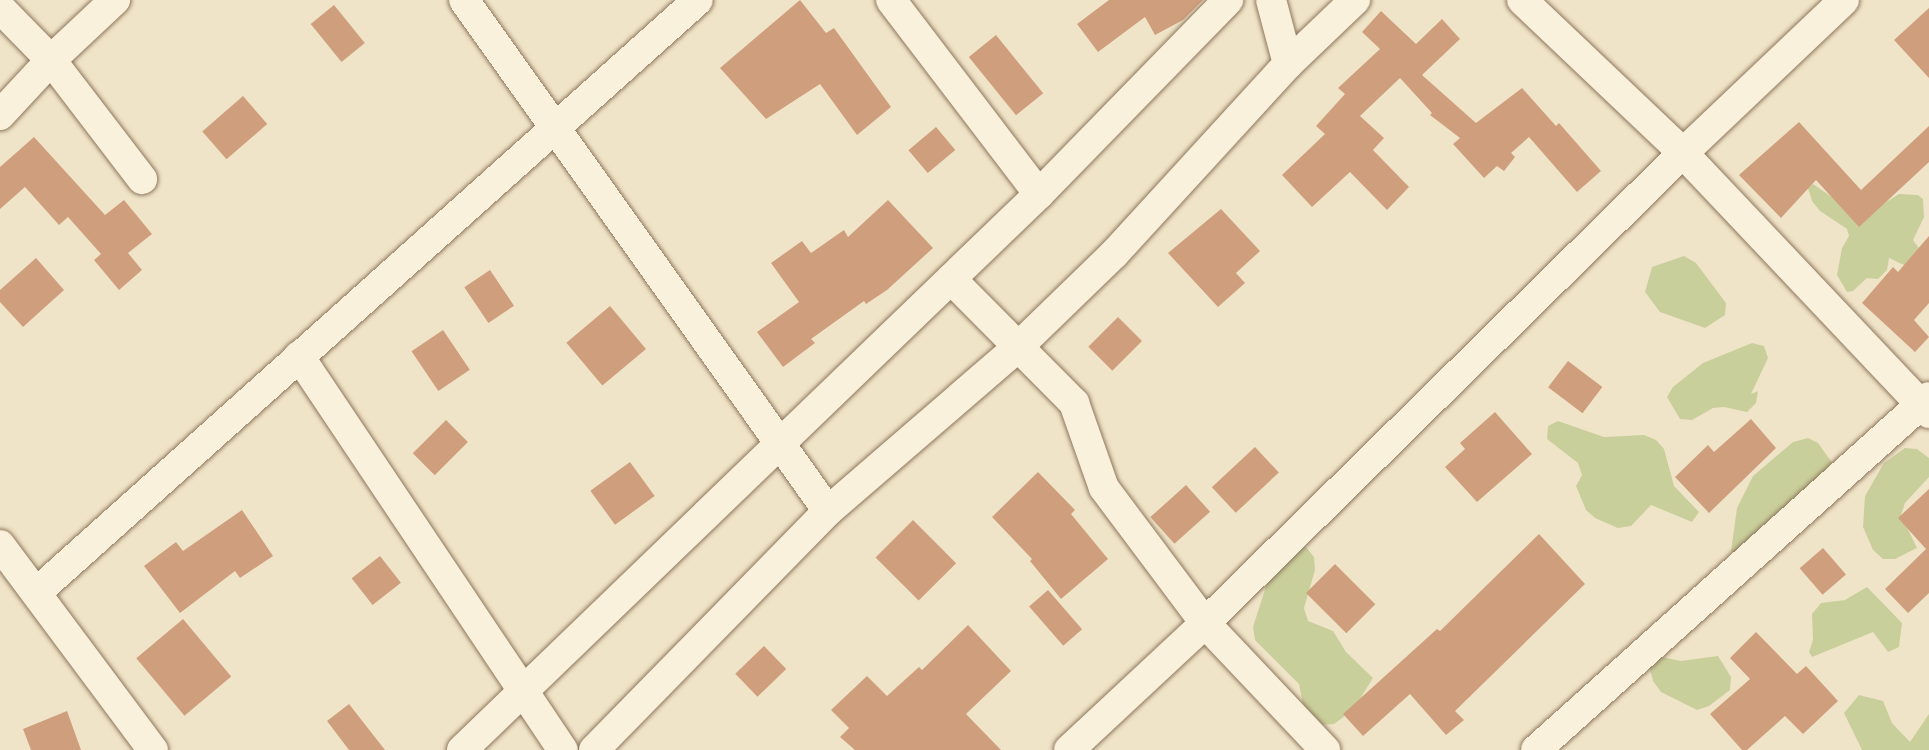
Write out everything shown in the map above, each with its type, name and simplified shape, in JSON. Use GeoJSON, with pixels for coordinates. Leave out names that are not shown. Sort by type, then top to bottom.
{"type":"FeatureCollection","features":[{"type":"Feature","properties":{"kind":"street"},"geometry":{"type":"LineString","coordinates":[[0,115],[51,60],[115,0]]}},
{"type":"Feature","properties":{"kind":"street"},"geometry":{"type":"LineString","coordinates":[[464,0],[828,511]]}},
{"type":"Feature","properties":{"kind":"street"},"geometry":{"type":"LineString","coordinates":[[37,592],[698,0]]}},
{"type":"Feature","properties":{"kind":"street"},"geometry":{"type":"LineString","coordinates":[[891,0],[1039,194]]}},
{"type":"Feature","properties":{"kind":"street"},"geometry":{"type":"LineString","coordinates":[[462,750],[1039,194],[1228,0]]}},
{"type":"Feature","properties":{"kind":"street"},"geometry":{"type":"LineString","coordinates":[[1271,0],[1288,64]]}},
{"type":"Feature","properties":{"kind":"street"},"geometry":{"type":"LineString","coordinates":[[594,750],[828,511],[1019,346],[1114,254],[1288,64],[1355,0]]}},
{"type":"Feature","properties":{"kind":"street"},"geometry":{"type":"LineString","coordinates":[[1522,0],[1683,153],[1926,405],[1536,750]]}},
{"type":"Feature","properties":{"kind":"street"},"geometry":{"type":"LineString","coordinates":[[1069,750],[1205,623],[1683,153],[1844,0]]}},
{"type":"Feature","properties":{"kind":"street"},"geometry":{"type":"LineString","coordinates":[[0,8],[51,60],[142,179]]}},
{"type":"Feature","properties":{"kind":"street"},"geometry":{"type":"LineString","coordinates":[[951,279],[1074,403],[1104,488],[1205,623],[1325,750]]}},
{"type":"Feature","properties":{"kind":"street"},"geometry":{"type":"LineString","coordinates":[[299,356],[563,750]]}},
{"type":"Feature","properties":{"kind":"street"},"geometry":{"type":"LineString","coordinates":[[2,551],[37,592],[153,750]]}},
{"type":"Feature","properties":{"kind":"green space"},"geometry":{"type":"Polygon","coordinates":[[[1813,184],[1839,202],[1883,204],[1899,194],[1918,195],[1923,199],[1924,217],[1913,240],[1921,251],[1906,266],[1889,258],[1887,270],[1878,279],[1867,278],[1853,291],[1847,292],[1837,275],[1842,248],[1849,236],[1847,229],[1820,211],[1812,201],[1808,188],[1813,184]]]}},
{"type":"Feature","properties":{"kind":"green space"},"geometry":{"type":"Polygon","coordinates":[[[1684,256],[1696,263],[1726,303],[1725,315],[1705,328],[1660,312],[1645,292],[1652,267],[1684,256]]]}},
{"type":"Feature","properties":{"kind":"green space"},"geometry":{"type":"Polygon","coordinates":[[[1752,343],[1764,346],[1768,358],[1751,394],[1758,391],[1756,403],[1747,412],[1713,408],[1692,420],[1680,419],[1667,397],[1673,387],[1703,363],[1752,343]]]}},
{"type":"Feature","properties":{"kind":"green space"},"geometry":{"type":"Polygon","coordinates":[[[1558,421],[1604,437],[1644,435],[1656,440],[1664,449],[1674,486],[1699,512],[1692,522],[1651,505],[1631,526],[1618,528],[1595,518],[1586,510],[1576,486],[1582,475],[1578,463],[1547,439],[1548,426],[1558,421]]]}},
{"type":"Feature","properties":{"kind":"green space"},"geometry":{"type":"Polygon","coordinates":[[[1808,438],[1818,443],[1833,464],[1743,558],[1731,551],[1737,508],[1753,476],[1793,442],[1808,438]]]}},
{"type":"Feature","properties":{"kind":"green space"},"geometry":{"type":"Polygon","coordinates":[[[1905,448],[1917,449],[1929,458],[1929,477],[1905,503],[1901,515],[1917,548],[1895,559],[1883,559],[1873,550],[1863,527],[1865,496],[1884,463],[1905,448]]]}},
{"type":"Feature","properties":{"kind":"green space"},"geometry":{"type":"Polygon","coordinates":[[[1306,547],[1314,557],[1315,570],[1304,608],[1308,621],[1333,631],[1346,652],[1373,678],[1353,710],[1334,724],[1322,725],[1304,709],[1299,684],[1255,640],[1253,627],[1269,577],[1294,548],[1306,547]]]}},
{"type":"Feature","properties":{"kind":"green space"},"geometry":{"type":"Polygon","coordinates":[[[1867,587],[1902,623],[1899,647],[1888,652],[1873,632],[1812,657],[1809,652],[1813,640],[1812,614],[1821,603],[1845,600],[1867,587]]]}},
{"type":"Feature","properties":{"kind":"green space"},"geometry":{"type":"Polygon","coordinates":[[[1657,656],[1681,661],[1718,656],[1731,677],[1730,690],[1709,706],[1697,710],[1661,692],[1653,681],[1649,665],[1657,656]]]}},
{"type":"Feature","properties":{"kind":"green space"},"geometry":{"type":"Polygon","coordinates":[[[1859,695],[1883,701],[1892,723],[1910,742],[1929,714],[1929,750],[1862,750],[1844,713],[1859,695]]]}},
{"type":"Feature","properties":{"kind":"building"},"geometry":{"type":"Polygon","coordinates":[[[800,0],[826,33],[834,28],[891,107],[857,135],[820,84],[766,119],[720,68],[800,0]]]}},
{"type":"Feature","properties":{"kind":"building"},"geometry":{"type":"Polygon","coordinates":[[[1109,0],[1203,0],[1183,20],[1155,35],[1145,17],[1098,52],[1077,24],[1109,0]]]}},
{"type":"Feature","properties":{"kind":"building"},"geometry":{"type":"Polygon","coordinates":[[[334,5],[365,43],[342,62],[311,24],[334,5]]]}},
{"type":"Feature","properties":{"kind":"building"},"geometry":{"type":"Polygon","coordinates":[[[1929,8],[1929,78],[1894,40],[1929,8]]]}},
{"type":"Feature","properties":{"kind":"building"},"geometry":{"type":"Polygon","coordinates":[[[1381,11],[1416,44],[1442,19],[1460,39],[1422,75],[1476,123],[1522,88],[1556,126],[1559,123],[1601,171],[1577,192],[1529,137],[1511,153],[1515,157],[1504,171],[1497,166],[1484,178],[1453,144],[1460,138],[1430,115],[1432,113],[1400,78],[1360,116],[1384,138],[1373,150],[1409,187],[1387,210],[1350,172],[1312,207],[1282,175],[1325,134],[1316,126],[1345,94],[1338,88],[1380,49],[1362,32],[1381,11]]]}},
{"type":"Feature","properties":{"kind":"building"},"geometry":{"type":"Polygon","coordinates":[[[996,35],[1043,93],[1016,115],[969,57],[996,35]]]}},
{"type":"Feature","properties":{"kind":"building"},"geometry":{"type":"Polygon","coordinates":[[[243,96],[267,124],[227,159],[202,131],[243,96]]]}},
{"type":"Feature","properties":{"kind":"building"},"geometry":{"type":"Polygon","coordinates":[[[1799,122],[1861,190],[1929,126],[1929,162],[1859,227],[1816,180],[1781,218],[1739,175],[1799,122]]]}},
{"type":"Feature","properties":{"kind":"building"},"geometry":{"type":"Polygon","coordinates":[[[936,127],[955,150],[928,173],[908,150],[936,127]]]}},
{"type":"Feature","properties":{"kind":"building"},"geometry":{"type":"Polygon","coordinates":[[[34,137],[105,215],[124,200],[152,234],[128,253],[142,270],[119,290],[94,260],[101,254],[68,217],[59,225],[25,187],[0,209],[0,167],[34,137]]]}},
{"type":"Feature","properties":{"kind":"building"},"geometry":{"type":"Polygon","coordinates":[[[888,200],[933,248],[887,290],[866,304],[864,301],[811,339],[815,343],[783,367],[757,332],[799,302],[771,263],[802,241],[811,253],[844,230],[848,237],[888,200]]]}},
{"type":"Feature","properties":{"kind":"building"},"geometry":{"type":"Polygon","coordinates":[[[1221,209],[1260,251],[1236,273],[1245,283],[1218,307],[1168,253],[1221,209]]]}},
{"type":"Feature","properties":{"kind":"building"},"geometry":{"type":"Polygon","coordinates":[[[1929,236],[1929,303],[1914,320],[1929,337],[1915,352],[1862,303],[1893,267],[1898,272],[1929,236]]]}},
{"type":"Feature","properties":{"kind":"building"},"geometry":{"type":"Polygon","coordinates":[[[36,258],[64,290],[23,327],[0,302],[0,290],[36,258]]]}},
{"type":"Feature","properties":{"kind":"building"},"geometry":{"type":"Polygon","coordinates":[[[490,270],[514,306],[488,323],[464,287],[490,270]]]}},
{"type":"Feature","properties":{"kind":"building"},"geometry":{"type":"Polygon","coordinates":[[[610,306],[646,349],[602,386],[566,343],[610,306]]]}},
{"type":"Feature","properties":{"kind":"building"},"geometry":{"type":"Polygon","coordinates":[[[1118,317],[1142,341],[1112,371],[1088,347],[1118,317]]]}},
{"type":"Feature","properties":{"kind":"building"},"geometry":{"type":"Polygon","coordinates":[[[443,330],[470,370],[438,391],[411,351],[443,330]]]}},
{"type":"Feature","properties":{"kind":"building"},"geometry":{"type":"Polygon","coordinates":[[[1568,361],[1602,387],[1582,413],[1548,387],[1568,361]]]}},
{"type":"Feature","properties":{"kind":"building"},"geometry":{"type":"Polygon","coordinates":[[[1495,412],[1532,454],[1477,502],[1445,467],[1465,449],[1460,443],[1495,412]]]}},
{"type":"Feature","properties":{"kind":"building"},"geometry":{"type":"Polygon","coordinates":[[[1751,419],[1776,448],[1709,513],[1675,477],[1708,445],[1714,452],[1751,419]]]}},
{"type":"Feature","properties":{"kind":"building"},"geometry":{"type":"Polygon","coordinates":[[[446,420],[468,442],[435,475],[413,453],[446,420]]]}},
{"type":"Feature","properties":{"kind":"building"},"geometry":{"type":"Polygon","coordinates":[[[1255,447],[1279,473],[1236,513],[1212,487],[1255,447]]]}},
{"type":"Feature","properties":{"kind":"building"},"geometry":{"type":"Polygon","coordinates":[[[630,462],[655,496],[615,525],[590,491],[630,462]]]}},
{"type":"Feature","properties":{"kind":"building"},"geometry":{"type":"Polygon","coordinates":[[[1038,472],[1075,510],[1071,514],[1108,559],[1061,599],[1030,561],[1032,559],[992,517],[1038,472]]]}},
{"type":"Feature","properties":{"kind":"building"},"geometry":{"type":"Polygon","coordinates":[[[1186,485],[1210,512],[1174,544],[1150,517],[1186,485]]]}},
{"type":"Feature","properties":{"kind":"building"},"geometry":{"type":"Polygon","coordinates":[[[1929,489],[1929,593],[1908,613],[1885,589],[1926,549],[1898,518],[1929,489]]]}},
{"type":"Feature","properties":{"kind":"building"},"geometry":{"type":"Polygon","coordinates":[[[242,510],[273,556],[240,578],[235,571],[180,613],[144,566],[176,542],[183,551],[242,510]]]}},
{"type":"Feature","properties":{"kind":"building"},"geometry":{"type":"Polygon","coordinates":[[[913,520],[956,563],[919,601],[876,557],[913,520]]]}},
{"type":"Feature","properties":{"kind":"building"},"geometry":{"type":"Polygon","coordinates":[[[1539,534],[1585,584],[1455,711],[1464,720],[1446,735],[1410,694],[1363,736],[1343,714],[1437,629],[1440,631],[1539,534]]]}},
{"type":"Feature","properties":{"kind":"building"},"geometry":{"type":"Polygon","coordinates":[[[1823,548],[1846,574],[1823,595],[1800,568],[1823,548]]]}},
{"type":"Feature","properties":{"kind":"building"},"geometry":{"type":"Polygon","coordinates":[[[380,556],[401,583],[373,605],[352,578],[380,556]]]}},
{"type":"Feature","properties":{"kind":"building"},"geometry":{"type":"Polygon","coordinates":[[[1335,564],[1375,604],[1346,633],[1306,593],[1335,564]]]}},
{"type":"Feature","properties":{"kind":"building"},"geometry":{"type":"Polygon","coordinates":[[[1048,590],[1082,629],[1063,646],[1029,606],[1048,590]]]}},
{"type":"Feature","properties":{"kind":"building"},"geometry":{"type":"Polygon","coordinates":[[[183,619],[231,676],[184,716],[136,658],[183,619]]]}},
{"type":"Feature","properties":{"kind":"building"},"geometry":{"type":"Polygon","coordinates":[[[968,625],[1011,671],[966,714],[1001,750],[855,750],[840,737],[849,728],[831,710],[867,676],[887,696],[919,667],[922,670],[968,625]]]}},
{"type":"Feature","properties":{"kind":"building"},"geometry":{"type":"Polygon","coordinates":[[[1756,632],[1797,674],[1806,666],[1838,701],[1803,734],[1785,716],[1747,750],[1742,750],[1710,714],[1750,679],[1730,658],[1756,632]]]}},
{"type":"Feature","properties":{"kind":"building"},"geometry":{"type":"Polygon","coordinates":[[[764,646],[786,669],[757,697],[735,674],[764,646]]]}},
{"type":"Feature","properties":{"kind":"building"},"geometry":{"type":"Polygon","coordinates":[[[349,704],[385,750],[349,750],[327,721],[349,704]]]}},
{"type":"Feature","properties":{"kind":"building"},"geometry":{"type":"Polygon","coordinates":[[[67,711],[81,750],[31,750],[23,729],[67,711]]]}}]}
